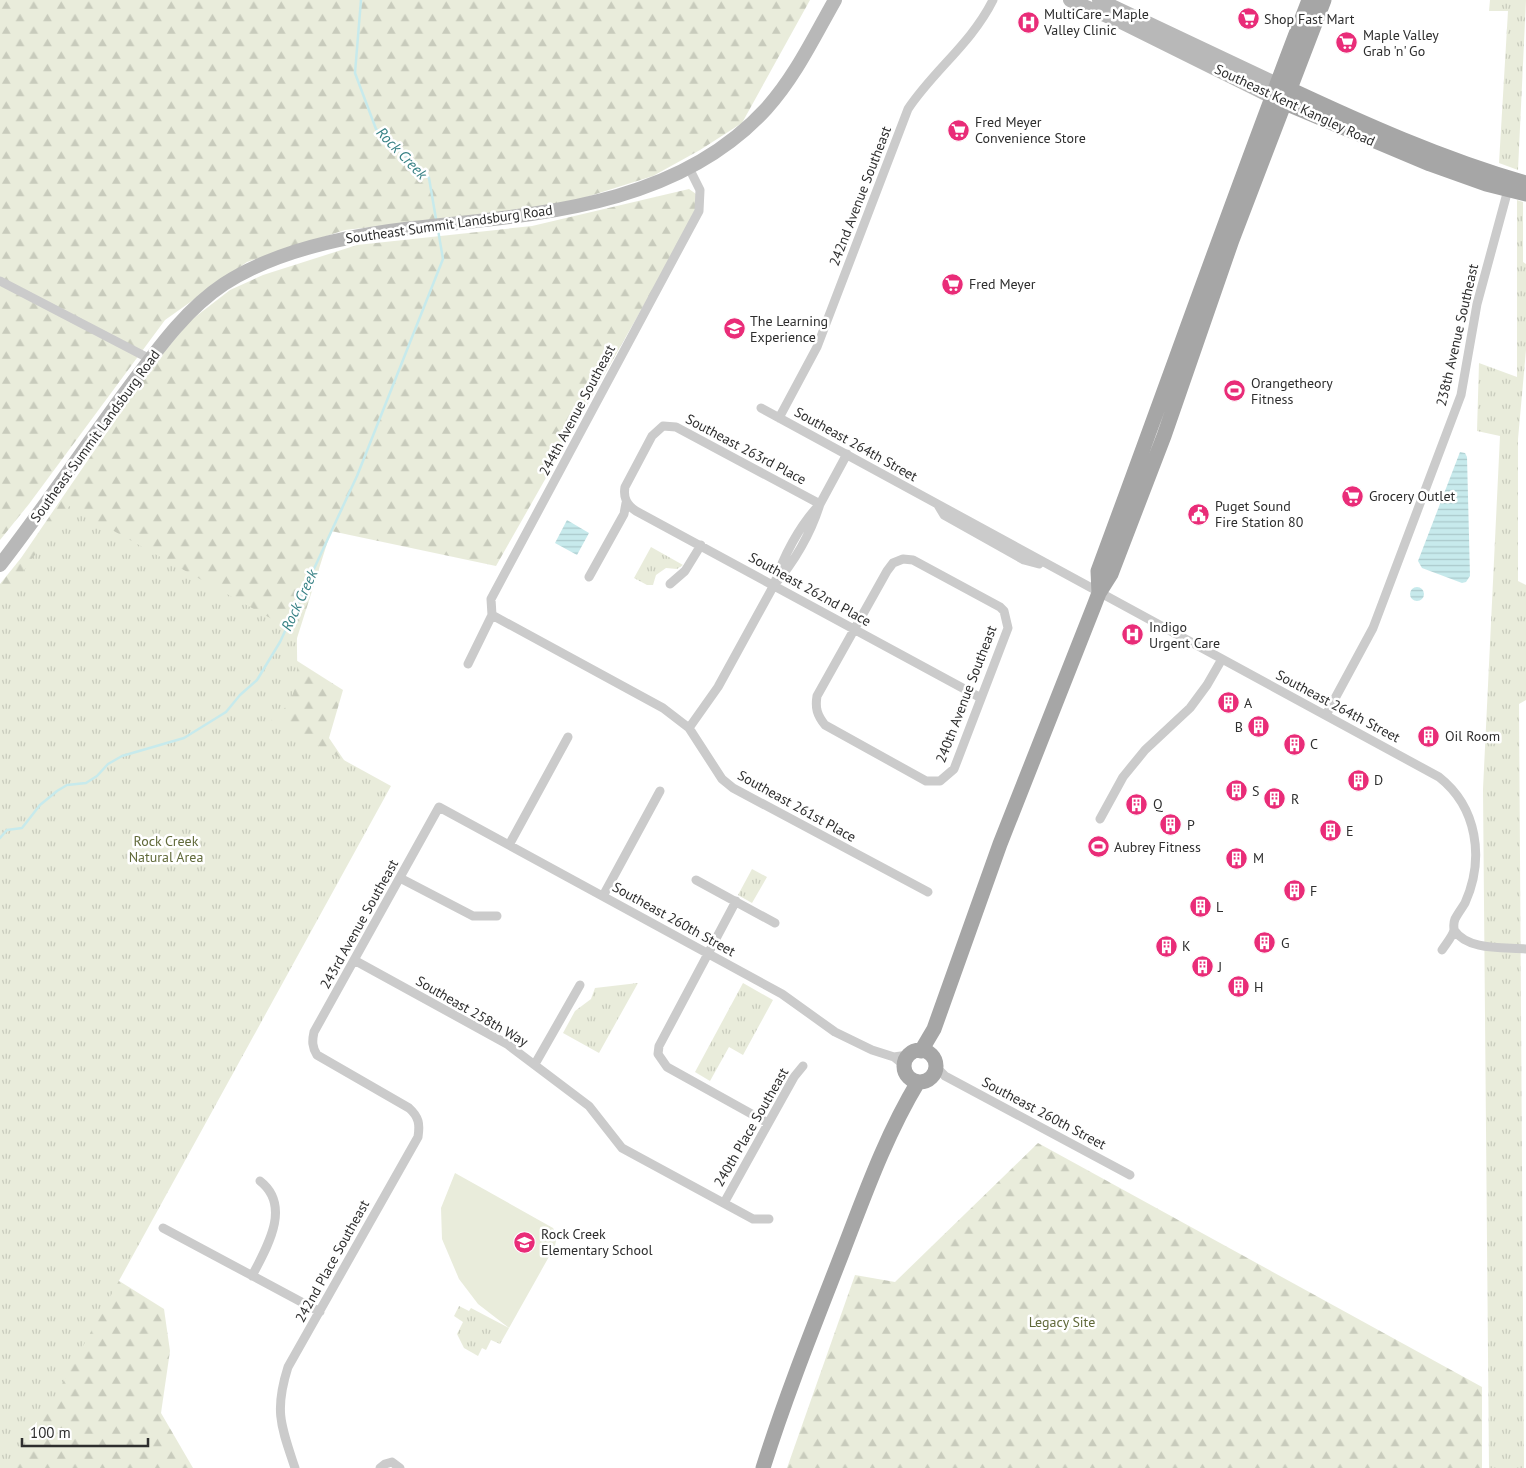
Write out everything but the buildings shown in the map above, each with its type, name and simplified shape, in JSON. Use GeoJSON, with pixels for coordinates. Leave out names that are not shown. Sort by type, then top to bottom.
{"type":"FeatureCollection","features":[{"type":"Feature","properties":{"kind":"main road"},"geometry":{"type":"LineString","coordinates":[[763,1468],[818,1314],[869,1186],[920,1066],[1000,844],[1099,593],[1111,574],[1172,410],[1281,94],[1309,0]]}},
{"type":"Feature","properties":{"kind":"main road"},"geometry":{"type":"LineString","coordinates":[[1099,593],[1098,571],[1179,355],[1223,224],[1324,0]]}},
{"type":"Feature","properties":{"kind":"main road","name":"Southeast Kent Kangley Road"},"geometry":{"type":"LineString","coordinates":[[1281,94],[1425,162],[1509,185],[1526,194]]}},
{"type":"Feature","properties":{"kind":"main road","name":"Southeast Kent Kangley Road"},"geometry":{"type":"LineString","coordinates":[[1509,185],[1526,183]]}},
{"type":"Feature","properties":{"kind":"main road"},"geometry":{"type":"LineString","coordinates":[[1172,410],[1168,402],[1182,361],[1179,355]]}},
{"type":"Feature","properties":{"kind":"street","name":"Southeast Summit Landsburg Road"},"geometry":{"type":"LineString","coordinates":[[0,565],[150,359],[181,321],[222,285],[251,268],[344,238],[509,216],[605,200],[649,187],[689,168],[721,148],[765,109],[783,88],[835,0]]}},
{"type":"Feature","properties":{"kind":"street","name":"242nd Avenue Southeast"},"geometry":{"type":"LineString","coordinates":[[779,418],[817,347],[908,110],[917,96],[964,46],[993,0]]}},
{"type":"Feature","properties":{"kind":"street","name":"Southeast Kent Kangley Road"},"geometry":{"type":"LineString","coordinates":[[1070,0],[1281,94]]}},
{"type":"Feature","properties":{"kind":"street","name":"Southeast Kent Kangley Road"},"geometry":{"type":"LineString","coordinates":[[1099,0],[1281,94]]}},
{"type":"Feature","properties":{"kind":"street","name":"244th Avenue Southeast"},"geometry":{"type":"LineString","coordinates":[[468,664],[492,616],[491,598],[699,211],[700,190],[689,168]]}},
{"type":"Feature","properties":{"kind":"street","name":"238th Avenue Southeast"},"geometry":{"type":"LineString","coordinates":[[1326,715],[1373,628],[1461,395],[1477,304],[1509,185]]}},
{"type":"Feature","properties":{"kind":"street"},"geometry":{"type":"LineString","coordinates":[[0,281],[150,359]]}},
{"type":"Feature","properties":{"kind":"street","name":"Southeast 264th Street"},"geometry":{"type":"LineString","coordinates":[[761,408],[1439,776],[1462,801],[1470,817],[1475,839],[1476,859],[1465,902],[1453,923],[1454,930],[1442,950]]}},
{"type":"Feature","properties":{"kind":"street","name":"Southeast 263rd Place"},"geometry":{"type":"LineString","coordinates":[[626,502],[623,494],[624,487],[652,436],[663,426],[676,427],[820,504]]}},
{"type":"Feature","properties":{"kind":"street"},"geometry":{"type":"LineString","coordinates":[[689,728],[718,687],[774,585],[785,573],[815,519],[820,504],[847,454]]}},
{"type":"Feature","properties":{"kind":"street"},"geometry":{"type":"LineString","coordinates":[[589,577],[624,514],[626,502]]}},
{"type":"Feature","properties":{"kind":"street","name":"Southeast 262nd Place"},"geometry":{"type":"LineString","coordinates":[[626,502],[636,511],[981,698]]}},
{"type":"Feature","properties":{"kind":"street"},"geometry":{"type":"LineString","coordinates":[[670,584],[685,572],[701,545]]}},
{"type":"Feature","properties":{"kind":"street","name":"240th Avenue Southeast"},"geometry":{"type":"LineString","coordinates":[[903,559],[913,560],[1000,607],[1004,611],[1008,628],[954,769],[940,781],[926,781],[825,725],[817,713],[817,696],[854,629],[887,571],[894,563],[903,559]]}},
{"type":"Feature","properties":{"kind":"street","name":"Southeast 261st Place"},"geometry":{"type":"LineString","coordinates":[[492,616],[663,708],[689,728],[722,779],[733,788],[928,892]]}},
{"type":"Feature","properties":{"kind":"street"},"geometry":{"type":"LineString","coordinates":[[1100,819],[1123,777],[1145,750],[1190,708],[1208,685],[1222,659]]}},
{"type":"Feature","properties":{"kind":"street"},"geometry":{"type":"LineString","coordinates":[[509,845],[568,737]]}},
{"type":"Feature","properties":{"kind":"street"},"geometry":{"type":"LineString","coordinates":[[603,896],[660,791]]}},
{"type":"Feature","properties":{"kind":"street","name":"Southeast 260th Street"},"geometry":{"type":"LineString","coordinates":[[439,807],[782,994],[835,1032],[865,1047],[920,1066],[1130,1175]]}},
{"type":"Feature","properties":{"kind":"street","name":"243rd Avenue Southeast"},"geometry":{"type":"LineString","coordinates":[[420,1125],[417,1115],[409,1108],[317,1055],[313,1049],[314,1032],[439,807]]}},
{"type":"Feature","properties":{"kind":"street"},"geometry":{"type":"LineString","coordinates":[[400,878],[473,916],[497,916]]}},
{"type":"Feature","properties":{"kind":"street"},"geometry":{"type":"LineString","coordinates":[[696,880],[775,922]]}},
{"type":"Feature","properties":{"kind":"street"},"geometry":{"type":"LineString","coordinates":[[736,902],[659,1046],[659,1056],[667,1067],[768,1123]]}},
{"type":"Feature","properties":{"kind":"street"},"geometry":{"type":"LineString","coordinates":[[1454,930],[1463,939],[1483,946],[1526,949]]}},
{"type":"Feature","properties":{"kind":"street","name":"Southeast 258th Way"},"geometry":{"type":"LineString","coordinates":[[354,960],[507,1044],[588,1106],[622,1148],[753,1219],[769,1219]]}},
{"type":"Feature","properties":{"kind":"street"},"geometry":{"type":"LineString","coordinates":[[535,1064],[580,985]]}},
{"type":"Feature","properties":{"kind":"street","name":"240th Place Southeast"},"geometry":{"type":"LineString","coordinates":[[724,1203],[794,1077],[803,1066]]}},
{"type":"Feature","properties":{"kind":"street","name":"242nd Place Southeast"},"geometry":{"type":"LineString","coordinates":[[295,1468],[282,1429],[279,1413],[281,1388],[288,1367],[418,1137],[420,1125]]}},
{"type":"Feature","properties":{"kind":"street"},"geometry":{"type":"LineString","coordinates":[[252,1276],[269,1242],[276,1211],[270,1190],[260,1181]]}},
{"type":"Feature","properties":{"kind":"street"},"geometry":{"type":"LineString","coordinates":[[163,1228],[320,1312]]}},
{"type":"Feature","properties":{"kind":"street"},"geometry":{"type":"LineString","coordinates":[[380,1468],[384,1464],[392,1462],[400,1468]]}},
{"type":"Feature","properties":{"kind":"green space"},"geometry":{"type":"Polygon","coordinates":[[[0,0],[810,0],[742,123],[700,150],[653,176],[558,206],[345,230],[247,262],[165,320],[29,504],[0,540],[0,0]]]}},
{"type":"Feature","properties":{"kind":"green space"},"geometry":{"type":"Polygon","coordinates":[[[1490,0],[1526,0],[1518,170],[1499,163],[1508,11],[1489,11],[1490,0]]]}},
{"type":"Feature","properties":{"kind":"green space"},"geometry":{"type":"Polygon","coordinates":[[[689,189],[696,194],[695,215],[496,566],[331,531],[291,657],[343,690],[329,738],[371,800],[116,1279],[164,1309],[170,1351],[161,1413],[193,1468],[0,1468],[0,584],[21,558],[151,368],[190,321],[230,290],[263,275],[357,245],[532,226],[689,189]]]}},
{"type":"Feature","properties":{"kind":"green space"},"geometry":{"type":"Polygon","coordinates":[[[1517,200],[1523,202],[1523,262],[1526,264],[1526,350],[1518,439],[1518,581],[1526,585],[1526,700],[1519,704],[1524,1468],[1489,1468],[1483,789],[1500,436],[1477,431],[1479,363],[1517,377],[1517,200]]]}},
{"type":"Feature","properties":{"kind":"green space","name":"Rock Creek Natural Area"},"geometry":{"type":"Polygon","coordinates":[[[69,506],[297,633],[297,670],[293,692],[282,712],[271,720],[391,786],[16,1468],[0,1468],[0,599],[18,579],[69,506]]]}},
{"type":"Feature","properties":{"kind":"green space"},"geometry":{"type":"Polygon","coordinates":[[[651,547],[683,565],[677,569],[666,568],[656,575],[653,585],[647,585],[634,578],[651,547]]]}},
{"type":"Feature","properties":{"kind":"green space"},"geometry":{"type":"Polygon","coordinates":[[[752,869],[767,877],[752,903],[738,895],[752,869]]]}},
{"type":"Feature","properties":{"kind":"green space"},"geometry":{"type":"Polygon","coordinates":[[[638,983],[599,1053],[563,1033],[575,1011],[591,999],[595,988],[638,983]]]}},
{"type":"Feature","properties":{"kind":"green space"},"geometry":{"type":"Polygon","coordinates":[[[743,983],[773,1000],[743,1055],[729,1047],[710,1081],[695,1072],[743,983]]]}},
{"type":"Feature","properties":{"kind":"green space","name":"Legacy Site"},"geometry":{"type":"Polygon","coordinates":[[[1038,1143],[1482,1387],[1482,1468],[787,1468],[855,1275],[895,1282],[1038,1143]]]}},
{"type":"Feature","properties":{"kind":"green space"},"geometry":{"type":"Polygon","coordinates":[[[455,1173],[553,1228],[557,1235],[555,1246],[509,1328],[478,1304],[459,1279],[442,1239],[441,1208],[455,1173]]]}},
{"type":"Feature","properties":{"kind":"green space"},"geometry":{"type":"Polygon","coordinates":[[[459,1306],[469,1311],[471,1308],[509,1328],[500,1344],[491,1340],[486,1350],[482,1348],[478,1356],[464,1348],[457,1334],[463,1322],[454,1316],[459,1306]]]}},
{"type":"Feature","properties":{"kind":"water"},"geometry":{"type":"Polygon","coordinates":[[[1460,452],[1465,453],[1467,457],[1470,576],[1466,582],[1462,583],[1422,568],[1418,561],[1460,452]]]}},
{"type":"Feature","properties":{"kind":"water"},"geometry":{"type":"Polygon","coordinates":[[[567,520],[589,533],[577,555],[555,543],[567,520]]]}},
{"type":"Feature","properties":{"kind":"water"},"geometry":{"type":"Polygon","coordinates":[[[1414,587],[1420,587],[1424,594],[1420,601],[1414,601],[1410,597],[1410,591],[1414,587]]]}},
{"type":"Feature","properties":{"kind":"waterway","name":"Rock Creek"},"geometry":{"type":"LineString","coordinates":[[361,0],[355,73],[376,129],[429,178],[436,219]]}},
{"type":"Feature","properties":{"kind":"waterway","name":"Rock Creek"},"geometry":{"type":"LineString","coordinates":[[0,838],[7,830],[22,828],[40,805],[67,785],[86,783],[97,776],[108,764],[122,756],[184,738],[226,712],[240,695],[257,680],[280,642],[357,476],[443,259],[438,230]]}},
{"type":"Feature","properties":{"kind":"place","name":"Shop Fast Mart"},"geometry":{"type":"Point","coordinates":[1248,19]}},
{"type":"Feature","properties":{"kind":"place","name":"MultiCare - Maple Valley Clinic"},"geometry":{"type":"Point","coordinates":[1028,22]}},
{"type":"Feature","properties":{"kind":"place","name":"Maple Valley Grab 'n' Go"},"geometry":{"type":"Point","coordinates":[1347,43]}},
{"type":"Feature","properties":{"kind":"place","name":"Fred Meyer Convenience Store"},"geometry":{"type":"Point","coordinates":[959,130]}},
{"type":"Feature","properties":{"kind":"place","name":"Fred Meyer"},"geometry":{"type":"Point","coordinates":[953,284]}},
{"type":"Feature","properties":{"kind":"place","name":"The Learning Experience"},"geometry":{"type":"Point","coordinates":[734,329]}},
{"type":"Feature","properties":{"kind":"place","name":"Orangetheory Fitness"},"geometry":{"type":"Point","coordinates":[1235,391]}},
{"type":"Feature","properties":{"kind":"place","name":"Grocery Outlet"},"geometry":{"type":"Point","coordinates":[1353,496]}},
{"type":"Feature","properties":{"kind":"place","name":"Puget Sound Fire Station 80"},"geometry":{"type":"Point","coordinates":[1199,514]}},
{"type":"Feature","properties":{"kind":"place","name":"Indigo Urgent Care"},"geometry":{"type":"Point","coordinates":[1133,635]}},
{"type":"Feature","properties":{"kind":"place","name":"A"},"geometry":{"type":"Point","coordinates":[1228,703]}},
{"type":"Feature","properties":{"kind":"place","name":"B"},"geometry":{"type":"Point","coordinates":[1259,727]}},
{"type":"Feature","properties":{"kind":"place","name":"Oil Room"},"geometry":{"type":"Point","coordinates":[1429,736]}},
{"type":"Feature","properties":{"kind":"place","name":"C"},"geometry":{"type":"Point","coordinates":[1294,744]}},
{"type":"Feature","properties":{"kind":"place","name":"D"},"geometry":{"type":"Point","coordinates":[1358,780]}},
{"type":"Feature","properties":{"kind":"place","name":"S"},"geometry":{"type":"Point","coordinates":[1236,791]}},
{"type":"Feature","properties":{"kind":"place","name":"R"},"geometry":{"type":"Point","coordinates":[1275,799]}},
{"type":"Feature","properties":{"kind":"place","name":"Q"},"geometry":{"type":"Point","coordinates":[1137,804]}},
{"type":"Feature","properties":{"kind":"place","name":"P"},"geometry":{"type":"Point","coordinates":[1171,825]}},
{"type":"Feature","properties":{"kind":"place","name":"E"},"geometry":{"type":"Point","coordinates":[1330,831]}},
{"type":"Feature","properties":{"kind":"place","name":"Aubrey Fitness"},"geometry":{"type":"Point","coordinates":[1098,847]}},
{"type":"Feature","properties":{"kind":"place","name":"M"},"geometry":{"type":"Point","coordinates":[1237,858]}},
{"type":"Feature","properties":{"kind":"place","name":"F"},"geometry":{"type":"Point","coordinates":[1294,891]}},
{"type":"Feature","properties":{"kind":"place","name":"L"},"geometry":{"type":"Point","coordinates":[1200,907]}},
{"type":"Feature","properties":{"kind":"place","name":"G"},"geometry":{"type":"Point","coordinates":[1265,943]}},
{"type":"Feature","properties":{"kind":"place","name":"K"},"geometry":{"type":"Point","coordinates":[1166,946]}},
{"type":"Feature","properties":{"kind":"place","name":"J"},"geometry":{"type":"Point","coordinates":[1202,967]}},
{"type":"Feature","properties":{"kind":"place","name":"H"},"geometry":{"type":"Point","coordinates":[1238,987]}},
{"type":"Feature","properties":{"kind":"place","name":"Rock Creek Elementary School"},"geometry":{"type":"Point","coordinates":[525,1242]}}]}
